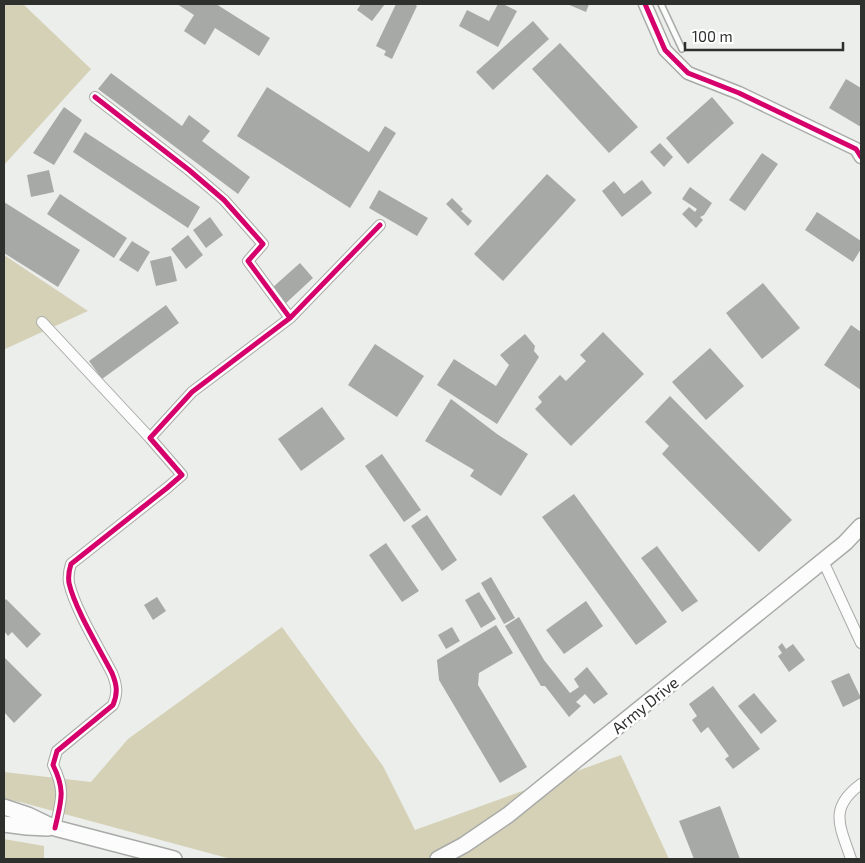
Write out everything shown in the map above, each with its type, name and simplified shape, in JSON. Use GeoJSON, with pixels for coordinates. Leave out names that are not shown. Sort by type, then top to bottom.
{"type":"FeatureCollection","features":[{"type":"Feature","properties":{"kind":"main road","name":"Army Drive"},"geometry":{"type":"LineString","coordinates":[[438,859],[470,841],[508,815],[845,543],[861,526]]}},
{"type":"Feature","properties":{"kind":"main road","name":"Army Drive"},"geometry":{"type":"LineString","coordinates":[[845,543],[861,534]]}},
{"type":"Feature","properties":{"kind":"main road"},"geometry":{"type":"LineString","coordinates":[[4,807],[28,815],[55,828],[174,859]]}},
{"type":"Feature","properties":{"kind":"main road"},"geometry":{"type":"LineString","coordinates":[[4,824],[55,828]]}},
{"type":"Feature","properties":{"kind":"street"},"geometry":{"type":"LineString","coordinates":[[645,4],[665,50],[688,73],[739,93],[859,153]]}},
{"type":"Feature","properties":{"kind":"street"},"geometry":{"type":"LineString","coordinates":[[95,97],[189,170],[224,200],[263,244],[248,262],[290,318]]}},
{"type":"Feature","properties":{"kind":"street"},"geometry":{"type":"LineString","coordinates":[[150,438],[192,392],[290,318],[380,225]]}},
{"type":"Feature","properties":{"kind":"street"},"geometry":{"type":"LineString","coordinates":[[42,322],[182,475],[71,564],[68,571],[69,583],[77,604],[116,685],[117,696],[113,705],[57,751],[52,765],[62,789],[55,828]]}},
{"type":"Feature","properties":{"kind":"street"},"geometry":{"type":"LineString","coordinates":[[823,561],[861,642]]}},
{"type":"Feature","properties":{"kind":"street"},"geometry":{"type":"LineString","coordinates":[[851,859],[841,828],[840,807],[850,792],[861,784]]}},
{"type":"Feature","properties":{"kind":"lane"},"geometry":{"type":"LineString","coordinates":[[661,4],[682,49]]}},
{"type":"Feature","properties":{"kind":"shaded area"},"geometry":{"type":"Polygon","coordinates":[[[4,4],[23,4],[91,69],[4,165],[4,4]]]}},
{"type":"Feature","properties":{"kind":"shaded area"},"geometry":{"type":"Polygon","coordinates":[[[4,255],[88,311],[5,349],[4,255]]]}},
{"type":"Feature","properties":{"kind":"shaded area"},"geometry":{"type":"Polygon","coordinates":[[[282,627],[383,766],[415,830],[621,755],[669,859],[231,859],[4,799],[4,772],[91,782],[128,739],[282,627]]]}},
{"type":"Feature","properties":{"kind":"shaded area"},"geometry":{"type":"Polygon","coordinates":[[[4,839],[44,846],[44,859],[4,859],[4,839]]]}},
{"type":"Feature","properties":{"kind":"building"},"geometry":{"type":"Polygon","coordinates":[[[177,4],[216,4],[270,38],[259,56],[215,28],[205,45],[184,31],[194,15],[177,4]]]}},
{"type":"Feature","properties":{"kind":"building"},"geometry":{"type":"Polygon","coordinates":[[[361,4],[385,4],[372,21],[357,10],[361,4]]]}},
{"type":"Feature","properties":{"kind":"building"},"geometry":{"type":"Polygon","coordinates":[[[396,4],[414,4],[417,6],[392,59],[384,55],[386,51],[376,46],[396,4]]]}},
{"type":"Feature","properties":{"kind":"building"},"geometry":{"type":"Polygon","coordinates":[[[498,4],[503,4],[517,11],[498,47],[459,26],[467,10],[489,21],[498,4]]]}},
{"type":"Feature","properties":{"kind":"building"},"geometry":{"type":"Polygon","coordinates":[[[567,4],[589,4],[586,12],[567,4]]]}},
{"type":"Feature","properties":{"kind":"building"},"geometry":{"type":"Polygon","coordinates":[[[533,21],[549,39],[493,90],[476,72],[533,21]]]}},
{"type":"Feature","properties":{"kind":"building"},"geometry":{"type":"Polygon","coordinates":[[[560,43],[638,127],[609,153],[532,69],[560,43]]]}},
{"type":"Feature","properties":{"kind":"building"},"geometry":{"type":"Polygon","coordinates":[[[111,73],[182,126],[189,115],[210,131],[202,141],[250,177],[238,194],[98,89],[111,73]]]}},
{"type":"Feature","properties":{"kind":"building"},"geometry":{"type":"Polygon","coordinates":[[[846,79],[861,88],[861,127],[829,108],[846,79]]]}},
{"type":"Feature","properties":{"kind":"building"},"geometry":{"type":"Polygon","coordinates":[[[267,87],[369,152],[385,126],[396,133],[350,208],[237,136],[267,87]]]}},
{"type":"Feature","properties":{"kind":"building"},"geometry":{"type":"Polygon","coordinates":[[[712,97],[734,123],[688,164],[666,138],[712,97]]]}},
{"type":"Feature","properties":{"kind":"building"},"geometry":{"type":"Polygon","coordinates":[[[64,107],[82,120],[54,165],[33,153],[64,107]]]}},
{"type":"Feature","properties":{"kind":"building"},"geometry":{"type":"Polygon","coordinates":[[[85,132],[200,207],[188,228],[73,152],[85,132]]]}},
{"type":"Feature","properties":{"kind":"building"},"geometry":{"type":"Polygon","coordinates":[[[660,143],[673,157],[664,167],[650,152],[660,143]]]}},
{"type":"Feature","properties":{"kind":"building"},"geometry":{"type":"Polygon","coordinates":[[[762,153],[778,164],[745,211],[729,200],[762,153]]]}},
{"type":"Feature","properties":{"kind":"building"},"geometry":{"type":"Polygon","coordinates":[[[49,170],[54,192],[31,197],[27,175],[49,170]]]}},
{"type":"Feature","properties":{"kind":"building"},"geometry":{"type":"Polygon","coordinates":[[[547,174],[576,200],[503,281],[474,254],[547,174]]]}},
{"type":"Feature","properties":{"kind":"building"},"geometry":{"type":"Polygon","coordinates":[[[642,180],[652,193],[622,217],[602,191],[614,181],[624,194],[642,180]]]}},
{"type":"Feature","properties":{"kind":"building"},"geometry":{"type":"Polygon","coordinates":[[[690,187],[712,203],[704,215],[700,217],[703,220],[696,228],[682,214],[689,207],[695,212],[697,209],[682,199],[690,187]]]}},
{"type":"Feature","properties":{"kind":"building"},"geometry":{"type":"Polygon","coordinates":[[[379,190],[428,218],[417,236],[369,208],[379,190]]]}},
{"type":"Feature","properties":{"kind":"building"},"geometry":{"type":"Polygon","coordinates":[[[60,194],[127,238],[114,258],[47,214],[60,194]]]}},
{"type":"Feature","properties":{"kind":"building"},"geometry":{"type":"Polygon","coordinates":[[[452,198],[463,209],[461,211],[472,221],[468,226],[446,204],[452,198]]]}},
{"type":"Feature","properties":{"kind":"building"},"geometry":{"type":"Polygon","coordinates":[[[4,202],[80,250],[58,287],[4,253],[4,202]]]}},
{"type":"Feature","properties":{"kind":"building"},"geometry":{"type":"Polygon","coordinates":[[[817,212],[861,241],[861,249],[853,262],[805,230],[817,212]]]}},
{"type":"Feature","properties":{"kind":"building"},"geometry":{"type":"Polygon","coordinates":[[[210,217],[223,235],[206,248],[193,230],[210,217]]]}},
{"type":"Feature","properties":{"kind":"building"},"geometry":{"type":"Polygon","coordinates":[[[188,235],[203,255],[186,269],[171,249],[188,235]]]}},
{"type":"Feature","properties":{"kind":"building"},"geometry":{"type":"Polygon","coordinates":[[[132,241],[150,252],[138,272],[119,260],[132,241]]]}},
{"type":"Feature","properties":{"kind":"building"},"geometry":{"type":"Polygon","coordinates":[[[171,256],[177,281],[156,286],[150,261],[171,256]]]}},
{"type":"Feature","properties":{"kind":"building"},"geometry":{"type":"Polygon","coordinates":[[[300,263],[313,278],[285,304],[272,288],[300,263]]]}},
{"type":"Feature","properties":{"kind":"building"},"geometry":{"type":"Polygon","coordinates":[[[763,283],[800,328],[762,359],[726,313],[763,283]]]}},
{"type":"Feature","properties":{"kind":"building"},"geometry":{"type":"Polygon","coordinates":[[[166,305],[179,323],[102,379],[89,361],[166,305]]]}},
{"type":"Feature","properties":{"kind":"building"},"geometry":{"type":"Polygon","coordinates":[[[851,325],[861,332],[861,390],[824,365],[851,325]]]}},
{"type":"Feature","properties":{"kind":"building"},"geometry":{"type":"Polygon","coordinates":[[[603,332],[644,374],[571,446],[535,409],[542,402],[538,397],[560,375],[566,381],[586,361],[580,355],[603,332]]]}},
{"type":"Feature","properties":{"kind":"building"},"geometry":{"type":"Polygon","coordinates":[[[525,334],[535,346],[534,351],[539,357],[497,424],[437,385],[454,359],[496,386],[509,365],[500,355],[525,334]]]}},
{"type":"Feature","properties":{"kind":"building"},"geometry":{"type":"Polygon","coordinates":[[[375,344],[424,376],[397,417],[348,385],[375,344]]]}},
{"type":"Feature","properties":{"kind":"building"},"geometry":{"type":"Polygon","coordinates":[[[710,348],[744,386],[706,420],[672,382],[710,348]]]}},
{"type":"Feature","properties":{"kind":"building"},"geometry":{"type":"Polygon","coordinates":[[[670,396],[792,520],[759,552],[662,454],[669,446],[645,422],[670,396]]]}},
{"type":"Feature","properties":{"kind":"building"},"geometry":{"type":"Polygon","coordinates":[[[451,399],[497,434],[528,454],[501,496],[470,476],[474,470],[425,441],[451,399]]]}},
{"type":"Feature","properties":{"kind":"building"},"geometry":{"type":"Polygon","coordinates":[[[322,407],[345,439],[301,471],[278,439],[322,407]]]}},
{"type":"Feature","properties":{"kind":"building"},"geometry":{"type":"Polygon","coordinates":[[[382,454],[421,510],[404,522],[365,466],[382,454]]]}},
{"type":"Feature","properties":{"kind":"building"},"geometry":{"type":"Polygon","coordinates":[[[574,494],[667,622],[636,645],[542,517],[574,494]]]}},
{"type":"Feature","properties":{"kind":"building"},"geometry":{"type":"Polygon","coordinates":[[[427,515],[457,560],[442,571],[411,526],[427,515]]]}},
{"type":"Feature","properties":{"kind":"building"},"geometry":{"type":"Polygon","coordinates":[[[386,543],[419,591],[402,602],[369,555],[386,543]]]}},
{"type":"Feature","properties":{"kind":"building"},"geometry":{"type":"Polygon","coordinates":[[[657,546],[698,601],[682,612],[641,558],[657,546]]]}},
{"type":"Feature","properties":{"kind":"building"},"geometry":{"type":"Polygon","coordinates":[[[491,577],[515,618],[504,624],[481,583],[491,577]]]}},
{"type":"Feature","properties":{"kind":"building"},"geometry":{"type":"Polygon","coordinates":[[[479,592],[496,619],[481,628],[465,600],[479,592]]]}},
{"type":"Feature","properties":{"kind":"building"},"geometry":{"type":"Polygon","coordinates":[[[157,597],[166,611],[153,620],[144,605],[157,597]]]}},
{"type":"Feature","properties":{"kind":"building"},"geometry":{"type":"Polygon","coordinates":[[[6,599],[41,634],[27,648],[12,632],[8,636],[4,631],[4,601],[6,599]]]}},
{"type":"Feature","properties":{"kind":"building"},"geometry":{"type":"Polygon","coordinates":[[[586,601],[603,626],[564,654],[546,630],[586,601]]]}},
{"type":"Feature","properties":{"kind":"building"},"geometry":{"type":"Polygon","coordinates":[[[519,617],[544,660],[570,693],[579,687],[574,679],[587,667],[608,694],[594,704],[585,694],[576,702],[581,706],[569,717],[545,686],[541,686],[505,626],[519,617]]]}},
{"type":"Feature","properties":{"kind":"building"},"geometry":{"type":"Polygon","coordinates":[[[496,625],[513,653],[479,673],[478,685],[527,767],[500,783],[439,680],[437,660],[496,625]]]}},
{"type":"Feature","properties":{"kind":"building"},"geometry":{"type":"Polygon","coordinates":[[[452,627],[460,641],[446,649],[438,635],[452,627]]]}},
{"type":"Feature","properties":{"kind":"building"},"geometry":{"type":"Polygon","coordinates":[[[782,643],[786,649],[793,644],[805,660],[789,672],[778,656],[782,653],[778,647],[782,643]]]}},
{"type":"Feature","properties":{"kind":"building"},"geometry":{"type":"Polygon","coordinates":[[[4,657],[42,695],[14,723],[4,712],[4,657]]]}},
{"type":"Feature","properties":{"kind":"building"},"geometry":{"type":"Polygon","coordinates":[[[849,673],[861,698],[843,707],[831,681],[849,673]]]}},
{"type":"Feature","properties":{"kind":"building"},"geometry":{"type":"Polygon","coordinates":[[[713,686],[760,749],[733,769],[725,759],[729,756],[708,727],[701,733],[692,720],[697,716],[689,704],[713,686]]]}},
{"type":"Feature","properties":{"kind":"building"},"geometry":{"type":"Polygon","coordinates":[[[754,693],[777,721],[761,734],[738,706],[754,693]]]}},
{"type":"Feature","properties":{"kind":"building"},"geometry":{"type":"Polygon","coordinates":[[[720,806],[740,859],[694,859],[679,821],[720,806]]]}},
{"type":"Feature","properties":{"kind":"cycle path"},"geometry":{"type":"LineString","coordinates":[[645,4],[665,50],[688,73],[739,93],[856,149],[861,157]]}},
{"type":"Feature","properties":{"kind":"cycle path"},"geometry":{"type":"LineString","coordinates":[[95,97],[189,170],[224,200],[263,244],[248,261],[290,318]]}},
{"type":"Feature","properties":{"kind":"cycle path"},"geometry":{"type":"LineString","coordinates":[[55,828],[61,796],[60,782],[53,765],[57,751],[113,705],[116,697],[116,685],[112,673],[72,593],[69,583],[71,564],[182,475],[150,438],[192,392],[290,318],[380,225]]}}]}
